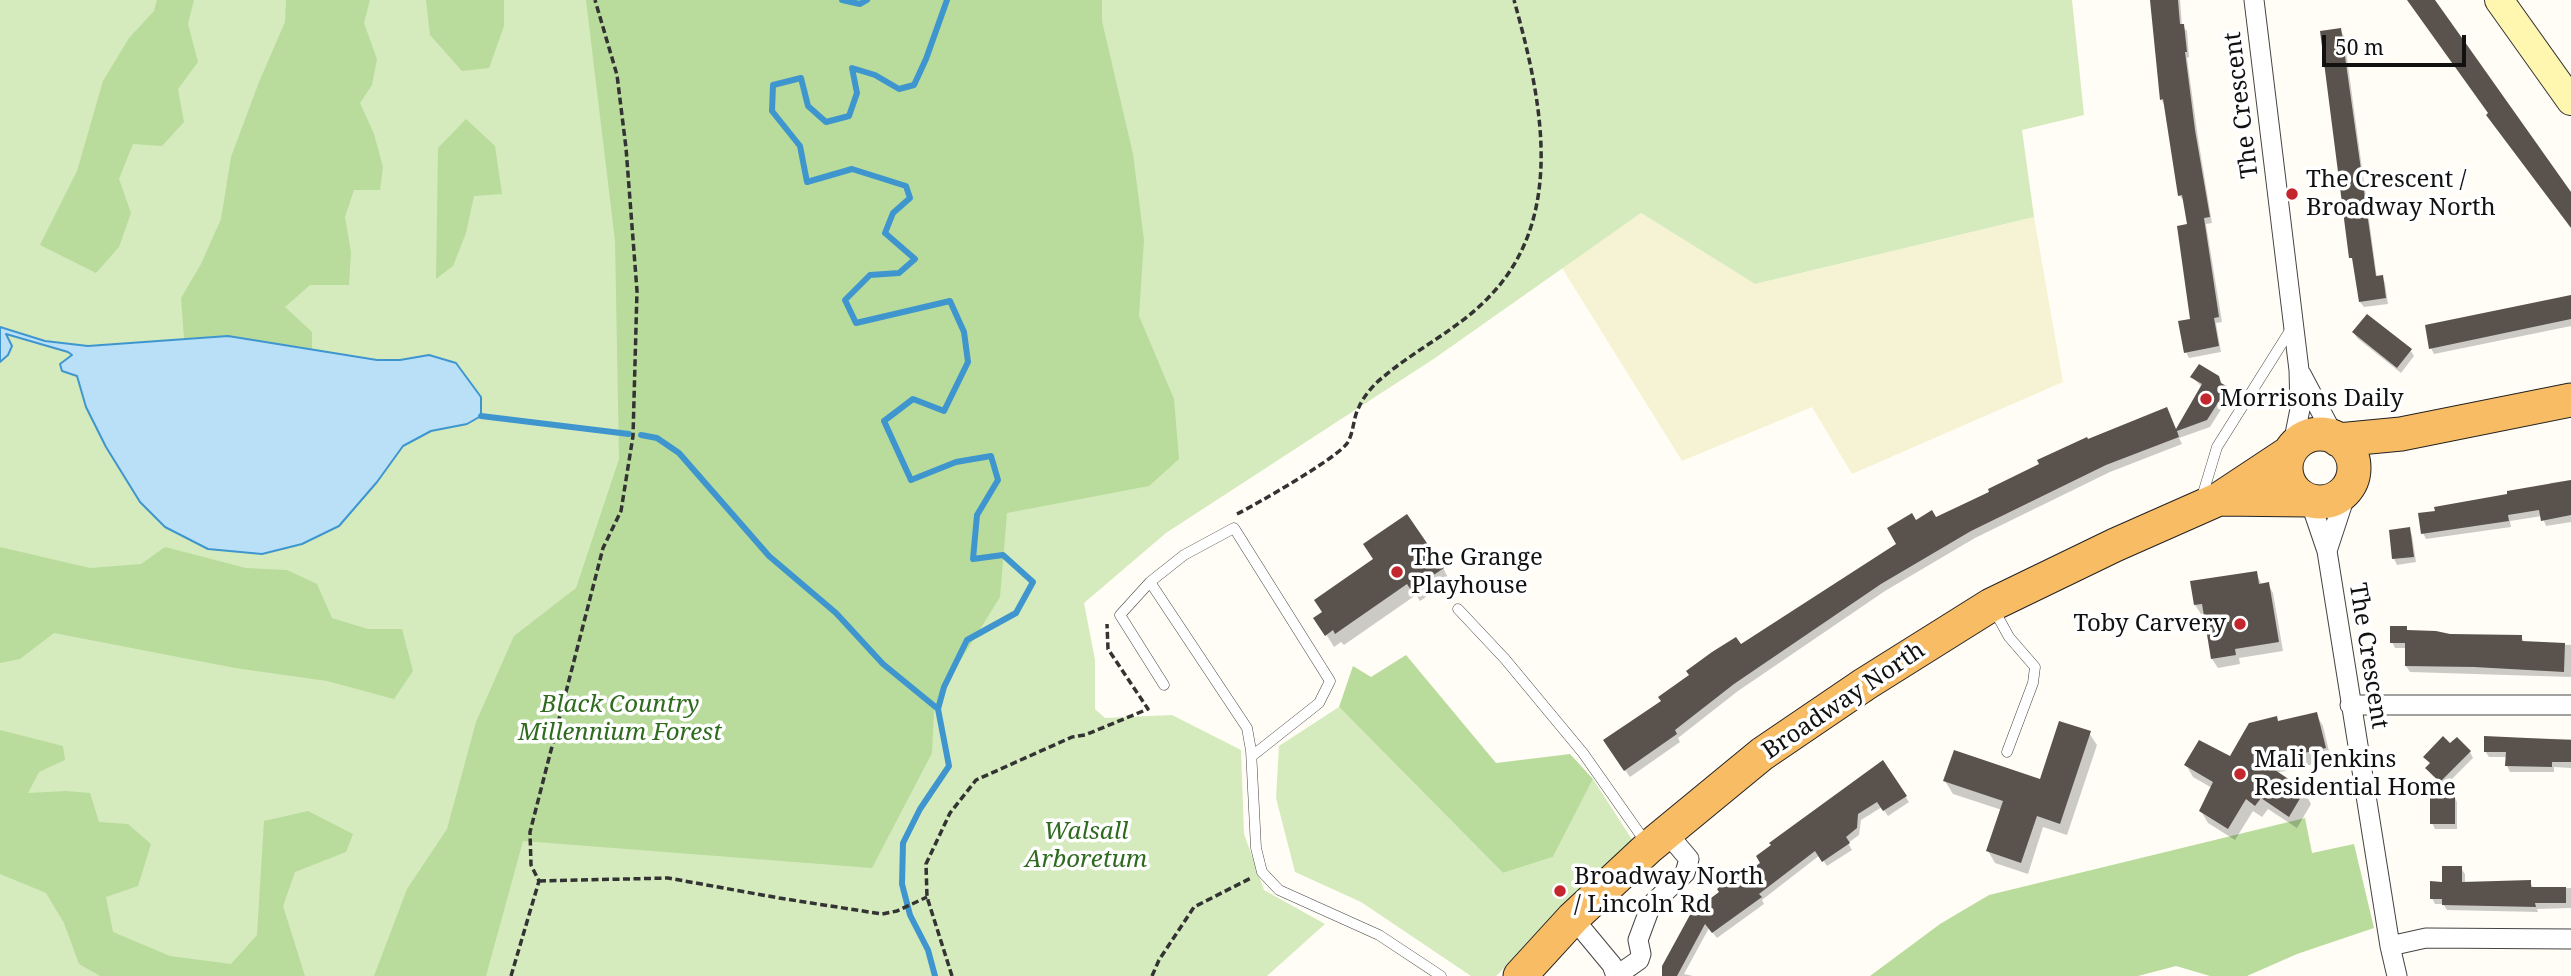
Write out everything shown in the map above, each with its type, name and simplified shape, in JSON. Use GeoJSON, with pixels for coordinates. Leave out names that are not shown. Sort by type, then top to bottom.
{"type":"FeatureCollection","features":[{"type":"Feature","properties":{"kind":"highway"},"geometry":{"type":"LineString","coordinates":[[2400,434],[2350,481],[2339,497],[2328,502],[2308,501],[2295,492],[2288,480],[2286,466],[2291,451],[2306,437],[2317,434],[2337,439],[2400,434],[2571,400]]}},
{"type":"Feature","properties":{"kind":"highway"},"geometry":{"type":"LineString","coordinates":[[2337,439],[2348,448],[2353,460],[2350,481]]}},
{"type":"Feature","properties":{"kind":"highway","name":"Broadway North"},"geometry":{"type":"LineString","coordinates":[[1520,976],[1573,918],[1658,840],[1762,754],[1865,684],[1992,605],[2209,503],[2291,451]]}},
{"type":"Feature","properties":{"kind":"highway","name":"Broadway North"},"geometry":{"type":"LineString","coordinates":[[2209,503],[2308,501]]}},
{"type":"Feature","properties":{"kind":"main road"},"geometry":{"type":"LineString","coordinates":[[2498,0],[2571,101]]}},
{"type":"Feature","properties":{"kind":"street","name":"The Crescent"},"geometry":{"type":"LineString","coordinates":[[2254,0],[2299,370],[2300,409],[2291,451]]}},
{"type":"Feature","properties":{"kind":"street","name":"The Crescent"},"geometry":{"type":"LineString","coordinates":[[2299,370],[2337,439]]}},
{"type":"Feature","properties":{"kind":"street","name":"The Crescent"},"geometry":{"type":"LineString","coordinates":[[2327,551],[2350,481]]}},
{"type":"Feature","properties":{"kind":"street","name":"The Crescent"},"geometry":{"type":"LineString","coordinates":[[2308,501],[2327,551],[2350,705],[2397,976]]}},
{"type":"Feature","properties":{"kind":"street"},"geometry":{"type":"LineString","coordinates":[[2350,705],[2571,705]]}},
{"type":"Feature","properties":{"kind":"street"},"geometry":{"type":"LineString","coordinates":[[1573,918],[1612,965],[1616,976],[1639,960],[1641,954],[1638,940],[1651,905],[1685,873],[1689,859],[1658,840]]}},
{"type":"Feature","properties":{"kind":"street"},"geometry":{"type":"LineString","coordinates":[[2390,946],[2426,938],[2571,939]]}},
{"type":"Feature","properties":{"kind":"lane"},"geometry":{"type":"LineString","coordinates":[[2209,503],[2217,447],[2293,326]]}},
{"type":"Feature","properties":{"kind":"lane"},"geometry":{"type":"LineString","coordinates":[[1164,685],[1120,615],[1150,582],[1184,555],[1234,528],[1330,681],[1319,703],[1251,753]]}},
{"type":"Feature","properties":{"kind":"lane"},"geometry":{"type":"LineString","coordinates":[[1150,582],[1247,729],[1251,753],[1256,848],[1262,872],[1279,890],[1379,935],[1441,976]]}},
{"type":"Feature","properties":{"kind":"lane"},"geometry":{"type":"LineString","coordinates":[[1992,605],[2009,637],[2035,667],[2033,683],[2007,752]]}},
{"type":"Feature","properties":{"kind":"lane"},"geometry":{"type":"LineString","coordinates":[[1458,609],[1505,659],[1658,840]]}},
{"type":"Feature","properties":{"kind":"path"},"geometry":{"type":"LineString","coordinates":[[511,976],[539,881],[531,866],[530,832],[603,548],[621,511],[633,436],[637,291],[626,148],[617,75],[596,0]]}},
{"type":"Feature","properties":{"kind":"path"},"geometry":{"type":"LineString","coordinates":[[1235,514],[1271,497],[1348,445],[1359,406],[1380,379],[1490,297],[1523,246],[1530,230],[1539,192],[1541,146],[1533,76],[1514,0]]}},
{"type":"Feature","properties":{"kind":"path"},"geometry":{"type":"LineString","coordinates":[[952,976],[927,897],[926,864],[950,813],[976,780],[1072,737],[1085,735],[1148,709],[1108,649],[1108,613]]}},
{"type":"Feature","properties":{"kind":"path"},"geometry":{"type":"LineString","coordinates":[[1152,976],[1159,960],[1194,907],[1262,872]]}},
{"type":"Feature","properties":{"kind":"path"},"geometry":{"type":"LineString","coordinates":[[539,881],[668,877],[873,913],[897,911],[927,897]]}},
{"type":"Feature","properties":{"kind":"shaded area"},"geometry":{"type":"Polygon","coordinates":[[[1641,213],[1755,284],[2034,217],[2063,382],[1852,474],[1812,407],[1682,461],[1562,268],[1641,213]]]}},
{"type":"Feature","properties":{"kind":"green space"},"geometry":{"type":"Polygon","coordinates":[[[0,0],[2072,0],[2084,115],[2022,130],[2034,217],[1755,284],[1641,213],[1435,358],[1166,533],[1084,603],[1095,660],[1095,709],[1105,718],[1172,715],[1241,750],[1244,834],[1264,890],[1325,924],[1267,976],[0,976],[0,0]]]}},
{"type":"Feature","properties":{"kind":"green space"},"geometry":{"type":"Polygon","coordinates":[[[157,0],[194,0],[188,24],[198,62],[178,89],[184,122],[162,146],[133,144],[119,179],[131,213],[119,247],[96,273],[40,245],[77,171],[103,81],[129,38],[154,11],[157,0]]]}},
{"type":"Feature","properties":{"kind":"green space"},"geometry":{"type":"Polygon","coordinates":[[[286,0],[370,0],[364,23],[377,59],[372,85],[360,103],[374,134],[383,167],[380,190],[354,190],[345,217],[351,252],[349,285],[310,285],[285,307],[312,332],[312,350],[228,336],[184,339],[181,298],[201,264],[221,219],[231,157],[285,22],[286,0]]]}},
{"type":"Feature","properties":{"kind":"green space"},"geometry":{"type":"Polygon","coordinates":[[[426,0],[504,0],[504,26],[489,68],[462,71],[430,35],[426,0]]]}},
{"type":"Feature","properties":{"kind":"green space","name":"Black Country Millennium Forest"},"geometry":{"type":"Polygon","coordinates":[[[586,0],[1102,0],[1102,21],[1133,154],[1144,240],[1139,316],[1174,399],[1179,459],[1149,486],[1007,513],[1000,597],[944,687],[934,711],[932,753],[872,868],[523,841],[486,976],[374,976],[407,889],[447,829],[476,722],[514,636],[576,588],[619,459],[615,241],[586,0]]]}},
{"type":"Feature","properties":{"kind":"green space"},"geometry":{"type":"Polygon","coordinates":[[[466,119],[495,146],[502,194],[474,196],[466,233],[453,266],[436,279],[438,148],[466,119]]]}},
{"type":"Feature","properties":{"kind":"green space"},"geometry":{"type":"Polygon","coordinates":[[[0,547],[90,568],[141,564],[165,547],[246,568],[287,570],[317,584],[332,618],[368,629],[402,629],[413,671],[394,699],[327,681],[235,668],[54,633],[20,659],[0,663],[0,547]]]}},
{"type":"Feature","properties":{"kind":"green space"},"geometry":{"type":"Polygon","coordinates":[[[1406,655],[1496,763],[1570,754],[1593,779],[1553,857],[1503,873],[1339,707],[1353,666],[1371,677],[1406,655]]]}},
{"type":"Feature","properties":{"kind":"green space"},"geometry":{"type":"Polygon","coordinates":[[[1339,707],[1503,873],[1553,857],[1593,779],[1633,841],[1496,976],[1471,976],[1361,902],[1295,872],[1276,798],[1279,746],[1339,707]]]}},
{"type":"Feature","properties":{"kind":"green space"},"geometry":{"type":"Polygon","coordinates":[[[0,730],[63,746],[65,760],[39,772],[28,793],[90,793],[99,822],[128,824],[151,844],[138,886],[106,897],[113,932],[170,956],[231,964],[257,935],[264,821],[308,811],[353,834],[346,852],[295,872],[283,906],[305,976],[100,976],[79,964],[64,923],[46,893],[0,874],[0,730]]]}},
{"type":"Feature","properties":{"kind":"green space"},"geometry":{"type":"Polygon","coordinates":[[[2305,818],[2312,853],[2354,844],[2374,928],[2297,954],[2247,976],[2210,976],[2176,966],[2138,976],[1870,976],[1940,924],[1989,895],[2305,818]]]}},
{"type":"Feature","properties":{"kind":"water"},"geometry":{"type":"Polygon","coordinates":[[[0,327],[45,341],[88,346],[228,336],[377,360],[400,360],[429,355],[456,363],[481,397],[481,416],[467,424],[431,431],[403,446],[377,482],[339,526],[302,544],[262,554],[208,549],[165,527],[140,502],[106,447],[86,407],[77,376],[62,371],[60,364],[72,355],[6,334],[12,346],[8,355],[0,362],[0,327]]]}},
{"type":"Feature","properties":{"kind":"building"},"geometry":{"type":"Polygon","coordinates":[[[2150,0],[2178,0],[2180,24],[2184,24],[2195,130],[2210,217],[2204,218],[2219,317],[2214,318],[2219,346],[2184,353],[2178,321],[2190,319],[2177,226],[2187,224],[2182,195],[2178,196],[2163,99],[2160,100],[2150,0]]]}},
{"type":"Feature","properties":{"kind":"building"},"geometry":{"type":"Polygon","coordinates":[[[2407,0],[2435,0],[2571,192],[2571,228],[2486,115],[2488,113],[2407,0]]]}},
{"type":"Feature","properties":{"kind":"building"},"geometry":{"type":"Polygon","coordinates":[[[2341,28],[2376,276],[2383,275],[2386,298],[2359,302],[2352,258],[2349,258],[2320,31],[2341,28]]]}},
{"type":"Feature","properties":{"kind":"building"},"geometry":{"type":"Polygon","coordinates":[[[2571,295],[2571,319],[2429,349],[2425,325],[2571,295]]]}},
{"type":"Feature","properties":{"kind":"building"},"geometry":{"type":"Polygon","coordinates":[[[2367,314],[2412,349],[2397,368],[2352,332],[2367,314]]]}},
{"type":"Feature","properties":{"kind":"building"},"geometry":{"type":"Polygon","coordinates":[[[2199,364],[2219,376],[2221,383],[2228,387],[2207,420],[2177,431],[2179,437],[2106,465],[1971,531],[1881,584],[1734,684],[1675,730],[1677,734],[1624,771],[1603,740],[1661,701],[1658,697],[1689,675],[1686,671],[1712,652],[1736,637],[1741,644],[1896,544],[1887,528],[1912,513],[1916,520],[1932,510],[1936,517],[2039,464],[2037,460],[2087,437],[2088,439],[2167,407],[2176,429],[2202,384],[2190,377],[2199,364]]]}},
{"type":"Feature","properties":{"kind":"building"},"geometry":{"type":"Polygon","coordinates":[[[2571,480],[2571,515],[2541,521],[2539,510],[2508,515],[2509,521],[2421,534],[2418,513],[2435,511],[2434,507],[2571,480]]]}},
{"type":"Feature","properties":{"kind":"building","name":"The Grange Playhouse"},"geometry":{"type":"Polygon","coordinates":[[[1407,514],[1444,568],[1411,590],[1407,584],[1335,634],[1333,630],[1325,636],[1313,618],[1322,612],[1314,600],[1373,559],[1363,544],[1407,514]]]}},
{"type":"Feature","properties":{"kind":"building"},"geometry":{"type":"Polygon","coordinates":[[[2410,527],[2414,557],[2392,559],[2389,530],[2410,527]]]}},
{"type":"Feature","properties":{"kind":"building","name":"Toby Carvery"},"geometry":{"type":"Polygon","coordinates":[[[2257,571],[2259,584],[2269,582],[2279,642],[2235,649],[2236,655],[2211,659],[2202,604],[2194,605],[2190,581],[2257,571]]]}},
{"type":"Feature","properties":{"kind":"building"},"geometry":{"type":"Polygon","coordinates":[[[2390,626],[2407,626],[2407,630],[2450,634],[2522,635],[2522,641],[2565,643],[2564,672],[2405,666],[2405,643],[2390,643],[2390,626]]]}},
{"type":"Feature","properties":{"kind":"building","name":"Mali Jenkins Residential Home"},"geometry":{"type":"Polygon","coordinates":[[[2317,712],[2326,748],[2263,762],[2305,790],[2289,817],[2261,798],[2255,806],[2246,799],[2228,829],[2199,811],[2213,782],[2184,765],[2199,740],[2230,756],[2249,723],[2277,716],[2278,721],[2317,712]]]}},
{"type":"Feature","properties":{"kind":"building"},"geometry":{"type":"Polygon","coordinates":[[[2059,721],[2091,731],[2060,824],[2037,816],[2021,863],[1986,851],[2003,801],[1943,781],[1954,750],[2040,779],[2059,721]]]}},
{"type":"Feature","properties":{"kind":"building"},"geometry":{"type":"Polygon","coordinates":[[[2443,736],[2450,743],[2457,737],[2471,751],[2440,782],[2425,768],[2430,763],[2423,757],[2443,736]]]}},
{"type":"Feature","properties":{"kind":"building"},"geometry":{"type":"Polygon","coordinates":[[[2484,736],[2571,740],[2571,762],[2552,762],[2552,767],[2505,766],[2506,752],[2484,752],[2484,736]]]}},
{"type":"Feature","properties":{"kind":"building"},"geometry":{"type":"Polygon","coordinates":[[[1883,760],[1907,796],[1883,811],[1877,802],[1858,814],[1857,828],[1846,837],[1850,843],[1822,862],[1815,851],[1759,894],[1762,897],[1712,933],[1705,924],[1677,976],[1662,976],[1662,966],[1691,913],[1719,892],[1717,889],[1729,879],[1732,883],[1760,863],[1756,856],[1771,845],[1769,843],[1883,760]]]}},
{"type":"Feature","properties":{"kind":"building"},"geometry":{"type":"Polygon","coordinates":[[[2430,794],[2455,794],[2455,824],[2430,824],[2430,794]]]}},
{"type":"Feature","properties":{"kind":"building"},"geometry":{"type":"Polygon","coordinates":[[[2442,866],[2462,866],[2462,882],[2531,880],[2531,887],[2566,887],[2566,903],[2535,903],[2536,907],[2442,905],[2442,899],[2430,899],[2430,881],[2442,882],[2442,866]]]}},
{"type":"Feature","properties":{"kind":"waterway"},"geometry":{"type":"LineString","coordinates":[[842,0],[860,4],[867,0]]}},
{"type":"Feature","properties":{"kind":"waterway"},"geometry":{"type":"LineString","coordinates":[[935,976],[928,950],[910,915],[902,884],[903,843],[920,809],[949,766],[938,709],[944,687],[967,640],[1016,613],[1033,582],[1003,555],[973,559],[977,515],[998,480],[991,456],[956,462],[911,480],[884,421],[913,399],[944,411],[968,362],[964,332],[950,301],[856,323],[845,300],[870,275],[899,273],[915,259],[885,233],[893,213],[910,198],[906,186],[852,169],[807,182],[800,146],[772,111],[773,85],[801,78],[808,106],[826,122],[849,116],[857,93],[852,68],[875,75],[899,89],[914,85],[947,0]]}},
{"type":"Feature","properties":{"kind":"waterway"},"geometry":{"type":"LineString","coordinates":[[481,416],[629,434]]}},
{"type":"Feature","properties":{"kind":"waterway"},"geometry":{"type":"LineString","coordinates":[[641,435],[657,438],[679,453],[769,556],[836,613],[883,664],[938,709]]}},
{"type":"Feature","properties":{"kind":"place","name":"The Crescent / Broadway North"},"geometry":{"type":"Point","coordinates":[2292,194]}},
{"type":"Feature","properties":{"kind":"place","name":"Morrisons Daily"},"geometry":{"type":"Point","coordinates":[2206,399]}},
{"type":"Feature","properties":{"kind":"place","name":"The Grange Playhouse"},"geometry":{"type":"Point","coordinates":[1397,572]}},
{"type":"Feature","properties":{"kind":"place","name":"Toby Carvery"},"geometry":{"type":"Point","coordinates":[2240,624]}},
{"type":"Feature","properties":{"kind":"place","name":"Mali Jenkins Residential Home"},"geometry":{"type":"Point","coordinates":[2240,774]}},
{"type":"Feature","properties":{"kind":"place","name":"Broadway North / Lincoln Rd"},"geometry":{"type":"Point","coordinates":[1560,891]}},
{"type":"Feature","properties":{"kind":"park label","name":"Walsall Arboretum"},"geometry":{"type":"Point","coordinates":[1086,846]}}]}
